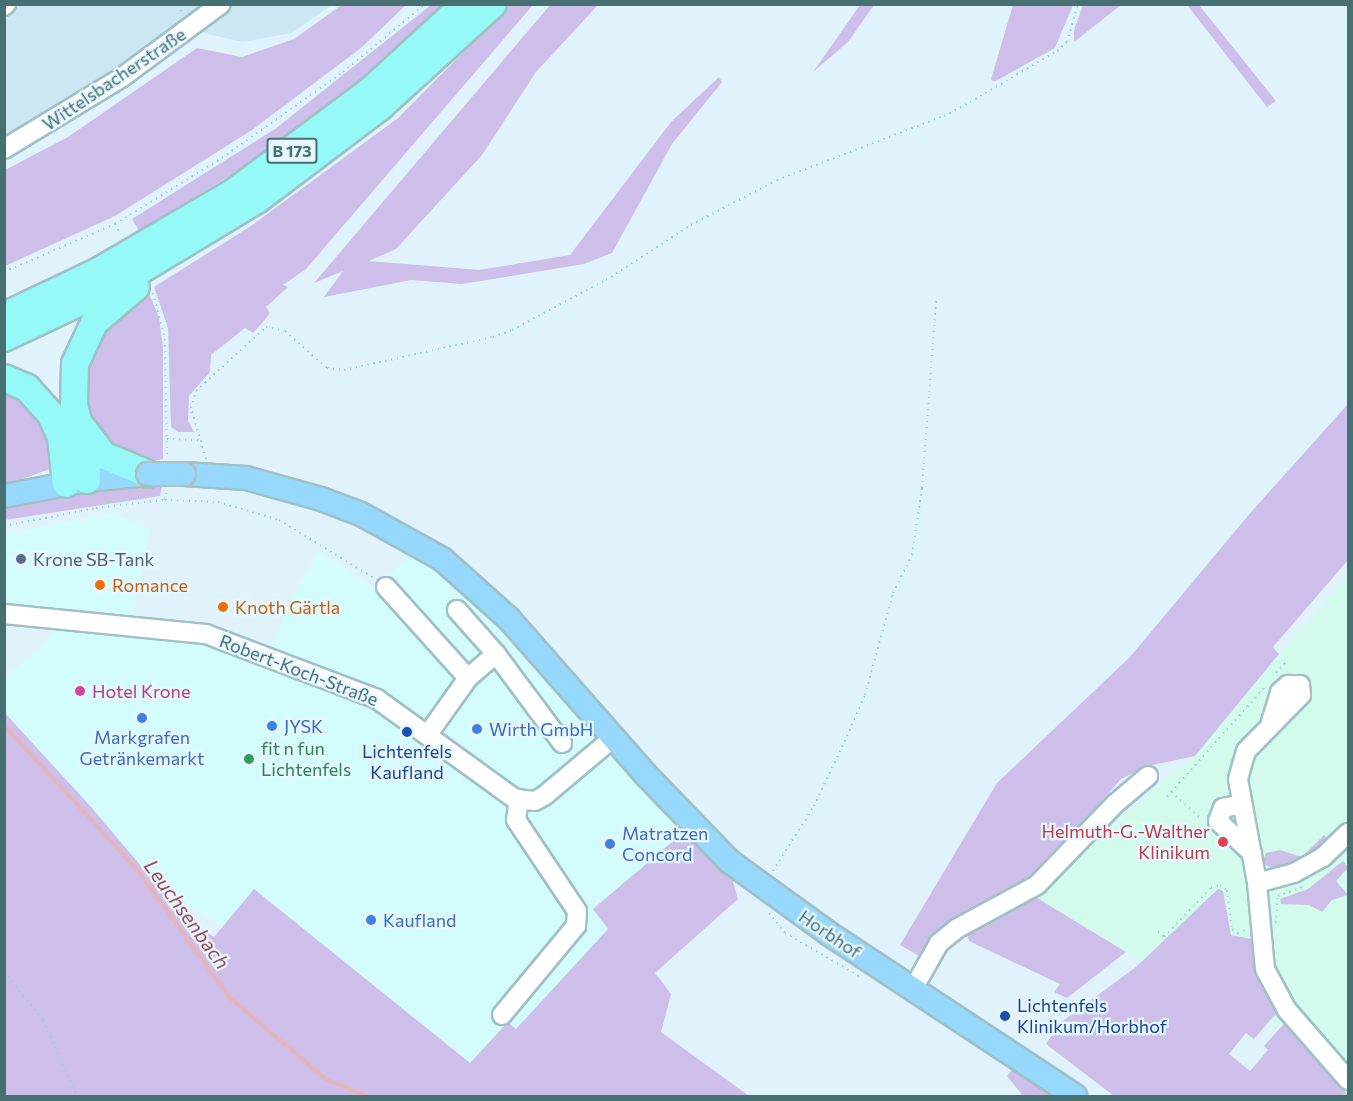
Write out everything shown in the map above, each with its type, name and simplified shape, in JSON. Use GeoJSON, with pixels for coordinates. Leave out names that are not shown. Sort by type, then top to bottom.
{"type":"FeatureCollection","features":[{"type":"Feature","properties":{"kind":"highway","name":"B 173"},"geometry":{"type":"LineString","coordinates":[[4,316],[99,271],[234,192],[370,91],[465,4]]}},
{"type":"Feature","properties":{"kind":"highway","name":"B 173"},"geometry":{"type":"LineString","coordinates":[[4,338],[116,285],[208,232],[312,160],[372,113],[493,4]]}},
{"type":"Feature","properties":{"kind":"highway"},"geometry":{"type":"LineString","coordinates":[[166,474],[103,455],[81,424],[74,404],[74,374],[83,343],[94,323],[117,300],[208,232]]}},
{"type":"Feature","properties":{"kind":"highway"},"geometry":{"type":"LineString","coordinates":[[4,378],[27,388],[51,415],[76,482]]}},
{"type":"Feature","properties":{"kind":"highway"},"geometry":{"type":"LineString","coordinates":[[76,482],[81,424]]}},
{"type":"Feature","properties":{"kind":"main road","name":"Horbhof"},"geometry":{"type":"LineString","coordinates":[[4,496],[76,482],[166,474],[246,478],[321,499],[361,514],[428,550],[476,586],[509,619],[613,738],[729,861],[913,989],[1075,1096]]}},
{"type":"Feature","properties":{"kind":"street","name":"Wittelsbacherstraße"},"geometry":{"type":"LineString","coordinates":[[4,149],[121,78],[221,4]]}},
{"type":"Feature","properties":{"kind":"street"},"geometry":{"type":"LineString","coordinates":[[386,587],[468,678]]}},
{"type":"Feature","properties":{"kind":"street"},"geometry":{"type":"LineString","coordinates":[[457,610],[496,654],[562,743]]}},
{"type":"Feature","properties":{"kind":"street","name":"Robert-Koch-Straße"},"geometry":{"type":"LineString","coordinates":[[4,614],[52,621],[206,634],[377,699],[519,799]]}},
{"type":"Feature","properties":{"kind":"street"},"geometry":{"type":"LineString","coordinates":[[428,734],[468,678],[496,654]]}},
{"type":"Feature","properties":{"kind":"street"},"geometry":{"type":"LineString","coordinates":[[1301,695],[1256,737],[1240,766],[1238,795],[1257,882],[1260,944],[1272,986],[1287,1010],[1348,1080]]}},
{"type":"Feature","properties":{"kind":"street"},"geometry":{"type":"LineString","coordinates":[[502,1015],[576,926],[577,911],[516,820],[519,799],[535,801],[544,796],[613,738]]}},
{"type":"Feature","properties":{"kind":"street"},"geometry":{"type":"LineString","coordinates":[[913,989],[939,943],[956,929],[1037,885],[1116,803],[1148,776]]}},
{"type":"Feature","properties":{"kind":"street"},"geometry":{"type":"LineString","coordinates":[[1242,808],[1230,805],[1223,808],[1218,820],[1252,853]]}},
{"type":"Feature","properties":{"kind":"street"},"geometry":{"type":"LineString","coordinates":[[1257,882],[1294,873],[1323,857],[1348,833]]}},
{"type":"Feature","properties":{"kind":"path"},"geometry":{"type":"LineString","coordinates":[[4,272],[115,224],[222,158],[343,72],[425,4]]}},
{"type":"Feature","properties":{"kind":"path"},"geometry":{"type":"LineString","coordinates":[[167,439],[202,440],[191,408],[196,392],[267,327],[285,331],[327,368],[344,370],[503,334],[606,280],[666,240],[777,180],[970,102],[1067,42],[1078,4]]}},
{"type":"Feature","properties":{"kind":"path"},"geometry":{"type":"LineString","coordinates":[[115,224],[120,233]]}},
{"type":"Feature","properties":{"kind":"path"},"geometry":{"type":"LineString","coordinates":[[152,287],[165,339],[167,439],[165,500]]}},
{"type":"Feature","properties":{"kind":"path"},"geometry":{"type":"LineString","coordinates":[[775,866],[814,806],[865,695],[893,593],[912,555],[922,488],[936,301]]}},
{"type":"Feature","properties":{"kind":"path"},"geometry":{"type":"LineString","coordinates":[[4,526],[96,508],[165,500],[218,502],[279,520],[331,548],[386,587]]}},
{"type":"Feature","properties":{"kind":"path"},"geometry":{"type":"LineString","coordinates":[[1167,797],[1286,662]]}},
{"type":"Feature","properties":{"kind":"path"},"geometry":{"type":"LineString","coordinates":[[1171,792],[1206,823]]}},
{"type":"Feature","properties":{"kind":"path"},"geometry":{"type":"LineString","coordinates":[[1158,931],[1164,937],[1211,888],[1220,885],[1227,890],[1232,929],[1241,933],[1248,922]]}},
{"type":"Feature","properties":{"kind":"path"},"geometry":{"type":"LineString","coordinates":[[1275,927],[1279,914],[1278,896]]}},
{"type":"Feature","properties":{"kind":"path"},"geometry":{"type":"LineString","coordinates":[[4,972],[43,1020],[77,1096]]}},
{"type":"Feature","properties":{"kind":"shaded area"},"geometry":{"type":"Polygon","coordinates":[[[343,4],[406,5],[361,48],[252,130],[115,216],[5,266],[5,170],[68,137],[197,48],[242,57],[294,39],[343,4]]]}},
{"type":"Feature","properties":{"kind":"shaded area"},"geometry":{"type":"Polygon","coordinates":[[[551,4],[598,5],[536,72],[482,155],[396,249],[369,261],[479,270],[570,255],[671,122],[719,77],[722,82],[672,144],[612,253],[584,264],[462,284],[411,280],[324,297],[343,271],[314,283],[551,4]]]}},
{"type":"Feature","properties":{"kind":"shaded area"},"geometry":{"type":"Polygon","coordinates":[[[5,5],[332,5],[292,33],[242,42],[179,27],[5,140],[5,5]]]}},
{"type":"Feature","properties":{"kind":"shaded area"},"geometry":{"type":"Polygon","coordinates":[[[431,5],[449,5],[377,70],[272,150],[139,231],[132,219],[275,129],[431,5]]]}},
{"type":"Feature","properties":{"kind":"shaded area"},"geometry":{"type":"Polygon","coordinates":[[[510,5],[533,5],[306,269],[283,285],[288,287],[266,307],[270,313],[253,333],[245,328],[211,355],[210,372],[189,396],[188,421],[194,432],[178,432],[171,427],[168,328],[154,287],[251,226],[398,118],[510,5]]]}},
{"type":"Feature","properties":{"kind":"shaded area"},"geometry":{"type":"Polygon","coordinates":[[[860,5],[874,5],[848,42],[813,72],[860,5]]]}},
{"type":"Feature","properties":{"kind":"shaded area"},"geometry":{"type":"Polygon","coordinates":[[[1013,5],[1073,5],[1055,48],[994,82],[991,79],[1013,5]]]}},
{"type":"Feature","properties":{"kind":"shaded area"},"geometry":{"type":"Polygon","coordinates":[[[1083,5],[1121,5],[1074,42],[1074,30],[1083,5]]]}},
{"type":"Feature","properties":{"kind":"shaded area"},"geometry":{"type":"Polygon","coordinates":[[[1187,5],[1199,5],[1276,101],[1267,107],[1187,5]]]}},
{"type":"Feature","properties":{"kind":"shaded area"},"geometry":{"type":"Polygon","coordinates":[[[148,291],[159,318],[163,347],[163,459],[153,461],[112,450],[84,412],[86,354],[127,303],[148,291]]]}},
{"type":"Feature","properties":{"kind":"shaded area"},"geometry":{"type":"Polygon","coordinates":[[[5,384],[34,403],[58,452],[50,469],[5,485],[5,384]]]}},
{"type":"Feature","properties":{"kind":"shaded area"},"geometry":{"type":"Polygon","coordinates":[[[1348,404],[1348,560],[1273,647],[1279,654],[1195,756],[1148,766],[1121,779],[1034,876],[921,957],[900,945],[997,783],[1130,657],[1252,511],[1348,404]]]}},
{"type":"Feature","properties":{"kind":"shaded area"},"geometry":{"type":"Polygon","coordinates":[[[163,482],[160,496],[5,520],[5,506],[95,488],[163,482]]]}},
{"type":"Feature","properties":{"kind":"shaded area"},"geometry":{"type":"Polygon","coordinates":[[[111,513],[150,528],[130,632],[193,639],[265,665],[292,595],[319,552],[374,588],[414,552],[423,556],[492,617],[562,699],[685,831],[594,909],[609,929],[516,1029],[508,1022],[471,1063],[254,889],[222,927],[157,884],[5,712],[5,677],[56,633],[49,612],[5,606],[5,534],[111,513]]]}},
{"type":"Feature","properties":{"kind":"shaded area","name":"Helmuth-G.-Walther Klinikum"},"geometry":{"type":"Polygon","coordinates":[[[1348,576],[1348,1096],[1299,1055],[1194,928],[1141,961],[1037,898],[1156,786],[1195,756],[1234,705],[1348,576]]]}},
{"type":"Feature","properties":{"kind":"shaded area"},"geometry":{"type":"Polygon","coordinates":[[[4,712],[92,808],[184,917],[214,937],[254,889],[470,1063],[508,1022],[516,1029],[608,929],[593,909],[685,831],[731,875],[738,899],[655,973],[671,994],[661,1032],[749,1096],[5,1096],[4,712]]]}},
{"type":"Feature","properties":{"kind":"shaded area"},"geometry":{"type":"Polygon","coordinates":[[[1324,835],[1331,840],[1297,864],[1274,869],[1262,863],[1266,853],[1280,850],[1302,857],[1324,835]]]}},
{"type":"Feature","properties":{"kind":"shaded area"},"geometry":{"type":"Polygon","coordinates":[[[1343,861],[1348,868],[1336,881],[1348,895],[1332,900],[1322,912],[1309,905],[1281,904],[1280,899],[1308,889],[1343,861]]]}},
{"type":"Feature","properties":{"kind":"shaded area"},"geometry":{"type":"Polygon","coordinates":[[[1218,889],[1223,891],[1231,935],[1252,939],[1258,976],[1280,1009],[1254,1039],[1246,1033],[1229,1054],[1250,1071],[1268,1050],[1264,1046],[1289,1018],[1348,1096],[1114,1096],[1046,1044],[1060,1023],[1136,967],[1218,889]]]}},
{"type":"Feature","properties":{"kind":"shaded area"},"geometry":{"type":"Polygon","coordinates":[[[1037,898],[1126,952],[1067,998],[1054,992],[1060,984],[969,941],[967,935],[1037,898]]]}},
{"type":"Feature","properties":{"kind":"shaded area"},"geometry":{"type":"Polygon","coordinates":[[[1014,1067],[1055,1096],[1023,1096],[1007,1076],[1014,1067]]]}},
{"type":"Feature","properties":{"kind":"waterway","name":"Leuchsenbach"},"geometry":{"type":"LineString","coordinates":[[4,725],[139,872],[230,998],[326,1079],[366,1096]]}},
{"type":"Feature","properties":{"kind":"place","name":"Krone SB-Tank"},"geometry":{"type":"Point","coordinates":[21,559]}},
{"type":"Feature","properties":{"kind":"place","name":"Romance"},"geometry":{"type":"Point","coordinates":[100,585]}},
{"type":"Feature","properties":{"kind":"place","name":"Knoth Gärtla"},"geometry":{"type":"Point","coordinates":[223,607]}},
{"type":"Feature","properties":{"kind":"place","name":"Hotel Krone"},"geometry":{"type":"Point","coordinates":[80,691]}},
{"type":"Feature","properties":{"kind":"place","name":"Markgrafen Getränkemarkt"},"geometry":{"type":"Point","coordinates":[142,718]}},
{"type":"Feature","properties":{"kind":"place","name":"JYSK"},"geometry":{"type":"Point","coordinates":[272,726]}},
{"type":"Feature","properties":{"kind":"place","name":"Wirth GmbH"},"geometry":{"type":"Point","coordinates":[477,729]}},
{"type":"Feature","properties":{"kind":"place","name":"Lichtenfels Kaufland"},"geometry":{"type":"Point","coordinates":[407,732]}},
{"type":"Feature","properties":{"kind":"place","name":"fit n fun Lichtenfels"},"geometry":{"type":"Point","coordinates":[249,759]}},
{"type":"Feature","properties":{"kind":"place","name":"Helmuth-G.-Walther Klinikum"},"geometry":{"type":"Point","coordinates":[1223,842]}},
{"type":"Feature","properties":{"kind":"place","name":"Matratzen Concord"},"geometry":{"type":"Point","coordinates":[610,844]}},
{"type":"Feature","properties":{"kind":"place","name":"Kaufland"},"geometry":{"type":"Point","coordinates":[371,920]}},
{"type":"Feature","properties":{"kind":"place","name":"Lichtenfels Klinikum/Horbhof"},"geometry":{"type":"Point","coordinates":[1005,1016]}}]}
